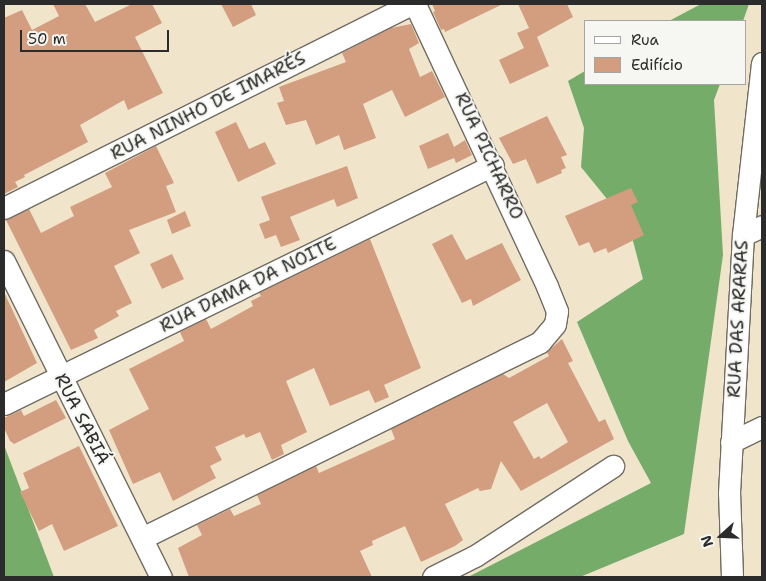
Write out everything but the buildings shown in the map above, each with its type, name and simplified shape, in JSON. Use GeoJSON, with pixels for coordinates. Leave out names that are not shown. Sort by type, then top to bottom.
{"type":"FeatureCollection","features":[{"type":"Feature","properties":{"kind":"street","name":"RUA NINHO DE IMARÉS"},"geometry":{"type":"LineString","coordinates":[[4,208],[411,4]]}},
{"type":"Feature","properties":{"kind":"street","name":"RUA PICHARRO"},"geometry":{"type":"LineString","coordinates":[[142,538],[540,342],[555,324],[557,311],[493,165],[415,4]]}},
{"type":"Feature","properties":{"kind":"street","name":"RUA DAS ARARAS"},"geometry":{"type":"LineString","coordinates":[[732,577],[731,442],[743,235],[762,63]]}},
{"type":"Feature","properties":{"kind":"street","name":"RUA DAMA DA NOITE"},"geometry":{"type":"LineString","coordinates":[[4,404],[493,165]]}},
{"type":"Feature","properties":{"kind":"street"},"geometry":{"type":"LineString","coordinates":[[743,235],[762,226]]}},
{"type":"Feature","properties":{"kind":"street","name":"RUA SABIÁ"},"geometry":{"type":"LineString","coordinates":[[4,261],[162,577]]}},
{"type":"Feature","properties":{"kind":"street"},"geometry":{"type":"LineString","coordinates":[[731,442],[762,427]]}},
{"type":"Feature","properties":{"kind":"street"},"geometry":{"type":"LineString","coordinates":[[433,577],[474,556],[613,466]]}},
{"type":"Feature","properties":{"kind":"green space"},"geometry":{"type":"Polygon","coordinates":[[[701,4],[749,4],[743,20],[671,20],[701,4]]]}},
{"type":"Feature","properties":{"kind":"green space"},"geometry":{"type":"Polygon","coordinates":[[[584,72],[584,85],[720,85],[714,100],[723,255],[684,534],[580,577],[468,577],[651,483],[628,441],[577,322],[643,279],[629,226],[581,167],[584,128],[568,81],[584,72]]]}},
{"type":"Feature","properties":{"kind":"green space"},"geometry":{"type":"Polygon","coordinates":[[[4,445],[54,577],[4,577],[4,445]]]}}]}
